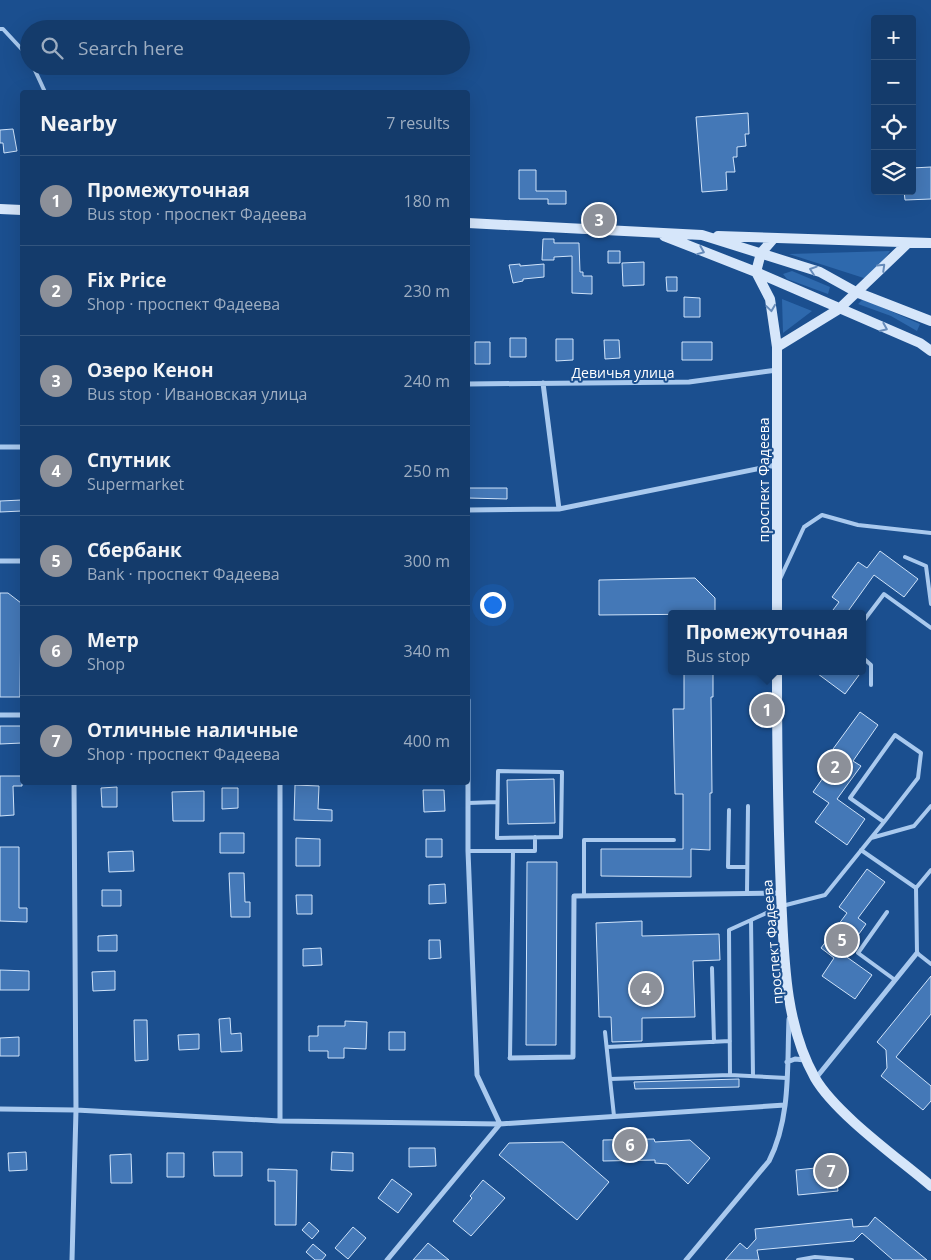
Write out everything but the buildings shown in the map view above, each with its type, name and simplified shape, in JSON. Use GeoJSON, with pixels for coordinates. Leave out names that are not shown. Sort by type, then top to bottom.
{"type":"FeatureCollection","features":[{"type":"Feature","properties":{"kind":"street"},"geometry":{"type":"LineString","coordinates":[[0,209],[20,210]]}},
{"type":"Feature","properties":{"kind":"street"},"geometry":{"type":"LineString","coordinates":[[470,223],[702,235],[931,243]]}},
{"type":"Feature","properties":{"kind":"street"},"geometry":{"type":"LineString","coordinates":[[656,233],[756,272],[920,343],[931,351]]}},
{"type":"Feature","properties":{"kind":"street"},"geometry":{"type":"LineString","coordinates":[[702,235],[820,272],[856,292],[931,321]]}},
{"type":"Feature","properties":{"kind":"street"},"geometry":{"type":"LineString","coordinates":[[756,272],[761,253],[774,238]]}},
{"type":"Feature","properties":{"kind":"street"},"geometry":{"type":"LineString","coordinates":[[777,347],[839,309],[908,242]]}},
{"type":"Feature","properties":{"kind":"street","name":"проспект Фадеева"},"geometry":{"type":"LineString","coordinates":[[756,272],[770,299],[777,347],[777,610]]}},
{"type":"Feature","properties":{"kind":"street","name":"Девичья улица"},"geometry":{"type":"LineString","coordinates":[[470,384],[689,382],[777,370]]}},
{"type":"Feature","properties":{"kind":"street"},"geometry":{"type":"LineString","coordinates":[[543,383],[559,509]]}},
{"type":"Feature","properties":{"kind":"street"},"geometry":{"type":"LineString","coordinates":[[0,447],[20,447]]}},
{"type":"Feature","properties":{"kind":"street"},"geometry":{"type":"LineString","coordinates":[[470,510],[559,509],[776,465]]}},
{"type":"Feature","properties":{"kind":"street"},"geometry":{"type":"LineString","coordinates":[[0,561],[20,561]]}},
{"type":"Feature","properties":{"kind":"street","name":"проспект Фадеева"},"geometry":{"type":"LineString","coordinates":[[777,675],[778,838],[786,972],[790,1006],[816,1079],[838,1107],[931,1186]]}},
{"type":"Feature","properties":{"kind":"street"},"geometry":{"type":"LineString","coordinates":[[0,715],[20,714]]}},
{"type":"Feature","properties":{"kind":"street"},"geometry":{"type":"LineString","coordinates":[[72,1260],[76,1110],[74,785]]}},
{"type":"Feature","properties":{"kind":"street"},"geometry":{"type":"LineString","coordinates":[[280,785],[280,1121]]}},
{"type":"Feature","properties":{"kind":"street"},"geometry":{"type":"LineString","coordinates":[[468,785],[468,851],[477,1075],[500,1124]]}},
{"type":"Feature","properties":{"kind":"street"},"geometry":{"type":"LineString","coordinates":[[510,1058],[573,1056],[574,896],[781,893]]}},
{"type":"Feature","properties":{"kind":"street"},"geometry":{"type":"LineString","coordinates":[[816,1079],[917,953]]}},
{"type":"Feature","properties":{"kind":"street"},"geometry":{"type":"LineString","coordinates":[[686,1260],[770,1161],[777,1146],[785,1106],[790,1006]]}},
{"type":"Feature","properties":{"kind":"street"},"geometry":{"type":"LineString","coordinates":[[787,1062],[800,1059],[808,1061]]}},
{"type":"Feature","properties":{"kind":"street"},"geometry":{"type":"LineString","coordinates":[[0,1109],[76,1110],[280,1121],[500,1124],[785,1106]]}},
{"type":"Feature","properties":{"kind":"street"},"geometry":{"type":"LineString","coordinates":[[387,1260],[500,1124]]}},
{"type":"Feature","properties":{"kind":"lane"},"geometry":{"type":"LineString","coordinates":[[0,29],[3,29],[20,47]]}},
{"type":"Feature","properties":{"kind":"lane"},"geometry":{"type":"LineString","coordinates":[[37,75],[44,90]]}},
{"type":"Feature","properties":{"kind":"lane"},"geometry":{"type":"LineString","coordinates":[[777,586],[804,527],[822,515],[858,525],[931,533]]}},
{"type":"Feature","properties":{"kind":"lane"},"geometry":{"type":"LineString","coordinates":[[905,558],[926,566],[931,604]]}},
{"type":"Feature","properties":{"kind":"lane"},"geometry":{"type":"LineString","coordinates":[[866,617],[884,594],[931,628]]}},
{"type":"Feature","properties":{"kind":"lane"},"geometry":{"type":"LineString","coordinates":[[866,661],[871,665],[871,685]]}},
{"type":"Feature","properties":{"kind":"lane"},"geometry":{"type":"LineString","coordinates":[[730,1075],[729,930],[782,906],[826,895],[884,822],[918,778],[921,753],[895,735],[850,798],[884,822]]}},
{"type":"Feature","properties":{"kind":"lane"},"geometry":{"type":"LineString","coordinates":[[498,771],[562,772],[561,837],[535,837],[497,838],[498,771]]}},
{"type":"Feature","properties":{"kind":"lane"},"geometry":{"type":"LineString","coordinates":[[468,803],[497,802]]}},
{"type":"Feature","properties":{"kind":"lane"},"geometry":{"type":"LineString","coordinates":[[747,893],[748,806]]}},
{"type":"Feature","properties":{"kind":"lane"},"geometry":{"type":"LineString","coordinates":[[871,838],[914,826],[931,806]]}},
{"type":"Feature","properties":{"kind":"lane"},"geometry":{"type":"LineString","coordinates":[[729,810],[728,867],[747,867]]}},
{"type":"Feature","properties":{"kind":"lane"},"geometry":{"type":"LineString","coordinates":[[468,851],[534,851],[535,837]]}},
{"type":"Feature","properties":{"kind":"lane"},"geometry":{"type":"LineString","coordinates":[[584,895],[584,840],[674,840]]}},
{"type":"Feature","properties":{"kind":"lane"},"geometry":{"type":"LineString","coordinates":[[861,850],[916,888]]}},
{"type":"Feature","properties":{"kind":"lane"},"geometry":{"type":"LineString","coordinates":[[510,1058],[513,851]]}},
{"type":"Feature","properties":{"kind":"lane"},"geometry":{"type":"LineString","coordinates":[[931,870],[916,888],[917,953],[931,964]]}},
{"type":"Feature","properties":{"kind":"lane"},"geometry":{"type":"LineString","coordinates":[[887,912],[858,953],[895,980]]}},
{"type":"Feature","properties":{"kind":"lane"},"geometry":{"type":"LineString","coordinates":[[751,920],[753,1076]]}},
{"type":"Feature","properties":{"kind":"lane"},"geometry":{"type":"LineString","coordinates":[[712,968],[714,1042]]}},
{"type":"Feature","properties":{"kind":"lane"},"geometry":{"type":"LineString","coordinates":[[605,1032],[614,1116]]}},
{"type":"Feature","properties":{"kind":"lane"},"geometry":{"type":"LineString","coordinates":[[607,1046],[730,1041]]}},
{"type":"Feature","properties":{"kind":"lane"},"geometry":{"type":"LineString","coordinates":[[610,1079],[730,1075],[786,1078]]}},
{"type":"Feature","properties":{"kind":"lane"},"geometry":{"type":"LineString","coordinates":[[798,1260],[815,1257],[852,1260]]}},
{"type":"Feature","properties":{"kind":"shaded area"},"geometry":{"type":"Polygon","coordinates":[[[890,251],[870,280],[789,254],[890,251]]]}},
{"type":"Feature","properties":{"kind":"shaded area"},"geometry":{"type":"Polygon","coordinates":[[[792,271],[830,287],[828,294],[787,279],[783,274],[792,271]]]}},
{"type":"Feature","properties":{"kind":"shaded area"},"geometry":{"type":"Polygon","coordinates":[[[782,299],[812,311],[783,333],[782,299]]]}},
{"type":"Feature","properties":{"kind":"shaded area"},"geometry":{"type":"Polygon","coordinates":[[[863,299],[920,324],[917,331],[891,316],[858,304],[863,299]]]}},
{"type":"Feature","properties":{"kind":"place","name":"Озеро Кенон"},"geometry":{"type":"Point","coordinates":[599,220]}},
{"type":"Feature","properties":{"kind":"place","name":"Промежуточная"},"geometry":{"type":"Point","coordinates":[767,710]}},
{"type":"Feature","properties":{"kind":"place","name":"Fix Price"},"geometry":{"type":"Point","coordinates":[835,767]}},
{"type":"Feature","properties":{"kind":"place","name":"Сбербанк"},"geometry":{"type":"Point","coordinates":[842,940]}},
{"type":"Feature","properties":{"kind":"place","name":"Спутник"},"geometry":{"type":"Point","coordinates":[646,989]}},
{"type":"Feature","properties":{"kind":"place","name":"Метр"},"geometry":{"type":"Point","coordinates":[630,1145]}},
{"type":"Feature","properties":{"kind":"place","name":"Отличные наличные"},"geometry":{"type":"Point","coordinates":[831,1171]}}]}
